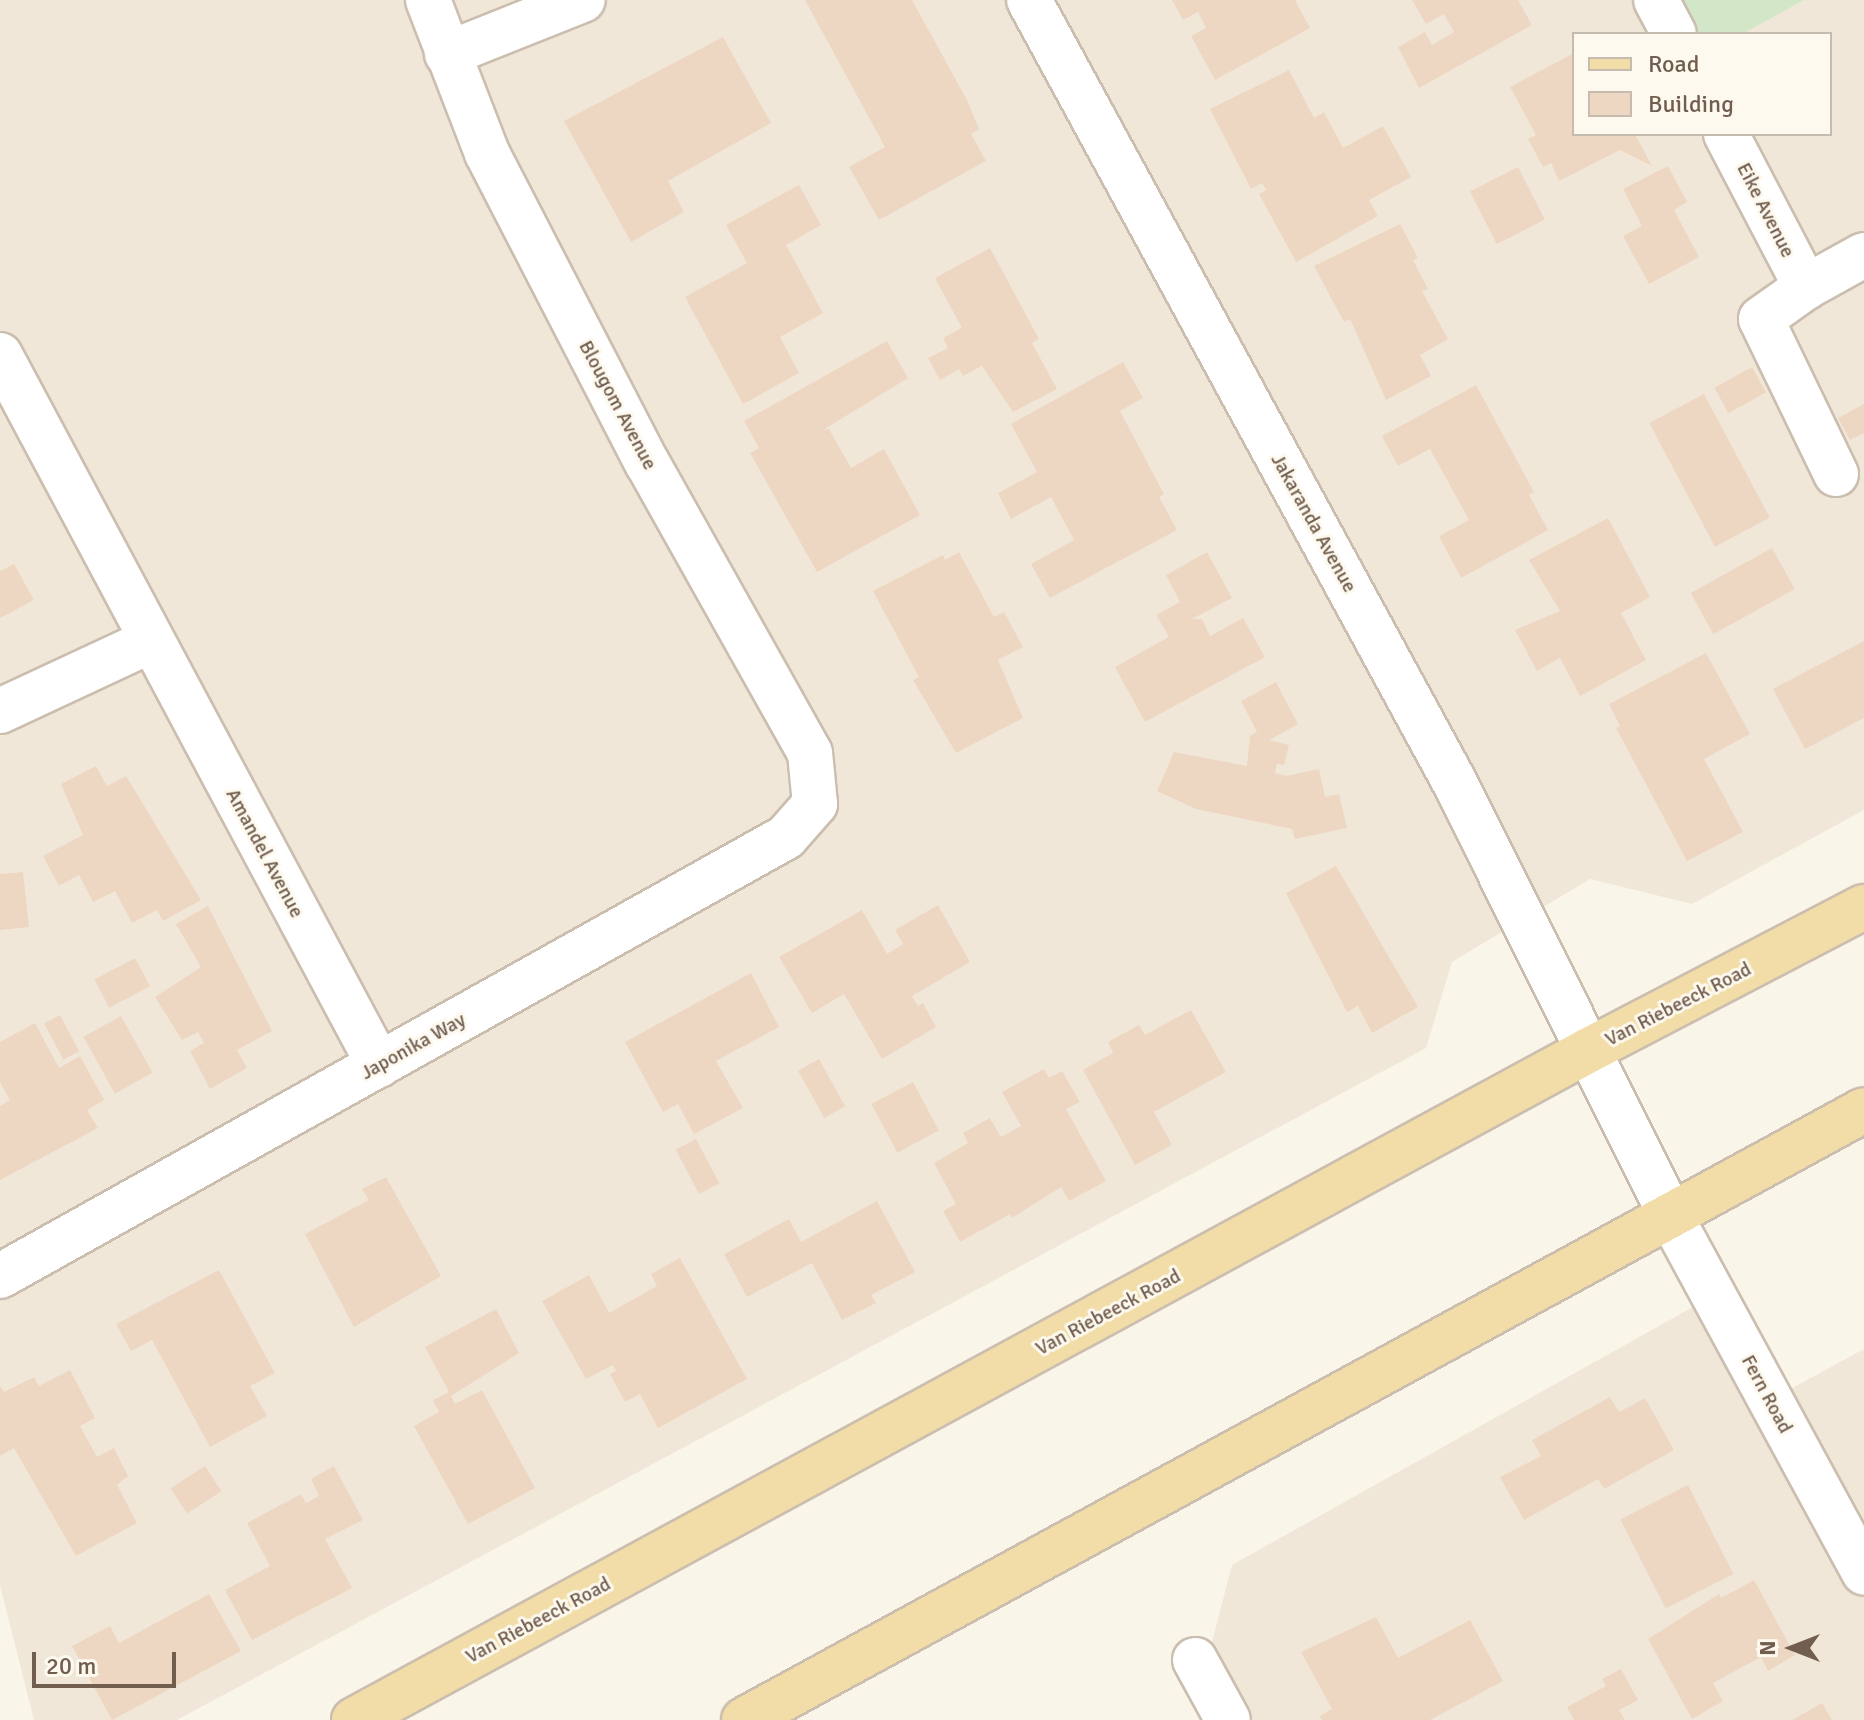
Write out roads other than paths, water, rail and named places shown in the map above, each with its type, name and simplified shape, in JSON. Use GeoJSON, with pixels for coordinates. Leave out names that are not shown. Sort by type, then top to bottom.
{"type":"FeatureCollection","features":[{"type":"Feature","properties":{"kind":"main road","name":"Van Riebeeck Road"},"geometry":{"type":"LineString","coordinates":[[354,1720],[1587,1051],[1864,907]]}},
{"type":"Feature","properties":{"kind":"main road"},"geometry":{"type":"LineString","coordinates":[[744,1720],[1864,1110]]}},
{"type":"Feature","properties":{"kind":"street","name":"Blougom Avenue"},"geometry":{"type":"LineString","coordinates":[[428,0],[487,153],[625,421],[810,753],[815,804]]}},
{"type":"Feature","properties":{"kind":"street"},"geometry":{"type":"LineString","coordinates":[[447,54],[583,0]]}},
{"type":"Feature","properties":{"kind":"street","name":"Jakaranda Avenue"},"geometry":{"type":"LineString","coordinates":[[1029,0],[1454,781],[1670,1215]]}},
{"type":"Feature","properties":{"kind":"street"},"geometry":{"type":"LineString","coordinates":[[1656,0],[1673,32]]}},
{"type":"Feature","properties":{"kind":"street","name":"Eike Avenue"},"geometry":{"type":"LineString","coordinates":[[1727,136],[1806,287]]}},
{"type":"Feature","properties":{"kind":"street"},"geometry":{"type":"LineString","coordinates":[[1836,474],[1761,319],[1806,287],[1864,255]]}},
{"type":"Feature","properties":{"kind":"street","name":"Amandel Avenue"},"geometry":{"type":"LineString","coordinates":[[0,355],[379,1065]]}},
{"type":"Feature","properties":{"kind":"street"},"geometry":{"type":"LineString","coordinates":[[0,711],[150,641]]}},
{"type":"Feature","properties":{"kind":"street","name":"Japonika Way"},"geometry":{"type":"LineString","coordinates":[[0,1276],[786,837],[815,804]]}},
{"type":"Feature","properties":{"kind":"street","name":"Fern Road"},"geometry":{"type":"LineString","coordinates":[[1670,1215],[1864,1573]]}},
{"type":"Feature","properties":{"kind":"street"},"geometry":{"type":"LineString","coordinates":[[1195,1660],[1228,1720]]}}]}
